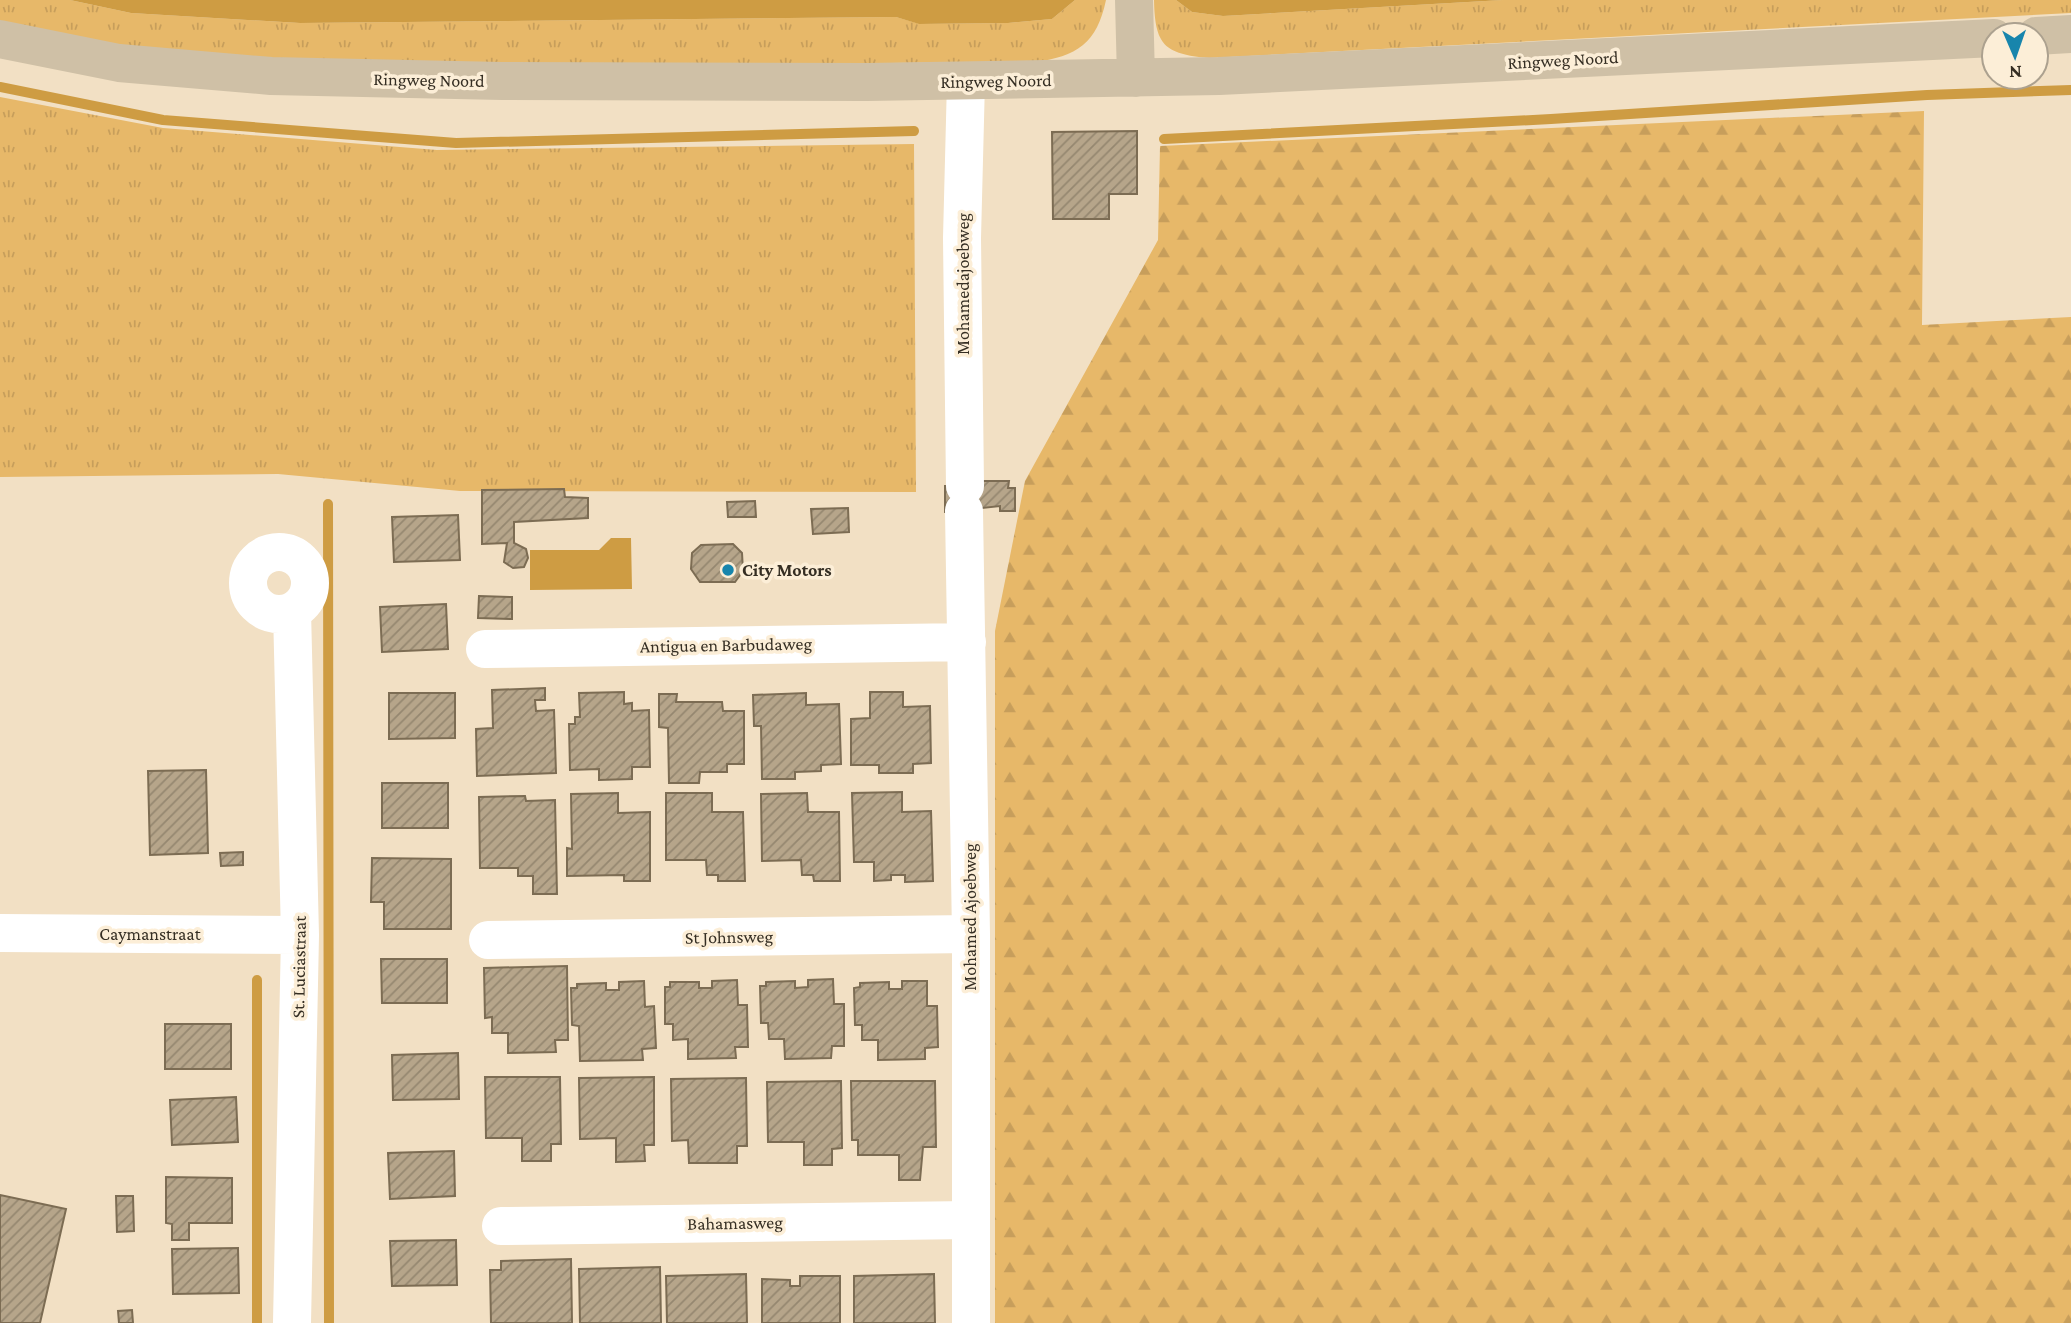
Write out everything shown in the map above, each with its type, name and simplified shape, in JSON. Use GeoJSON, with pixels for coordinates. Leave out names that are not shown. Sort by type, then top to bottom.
{"type":"FeatureCollection","features":[{"type":"Feature","properties":{"kind":"street"},"geometry":{"type":"LineString","coordinates":[[1134,0],[1136,78]]}},
{"type":"Feature","properties":{"kind":"street"},"geometry":{"type":"LineString","coordinates":[[2050,35],[2071,34]]}},
{"type":"Feature","properties":{"kind":"street","name":"Ringweg Noord"},"geometry":{"type":"LineString","coordinates":[[0,40],[120,63],[271,76],[502,81],[966,81],[1136,78],[1980,39]]}},
{"type":"Feature","properties":{"kind":"street","name":"Mohamedajoebweg"},"geometry":{"type":"LineString","coordinates":[[965,499],[962,238],[966,81]]}},
{"type":"Feature","properties":{"kind":"street","name":"Mohamed Ajoebweg"},"geometry":{"type":"LineString","coordinates":[[965,499],[971,934],[971,1323]]}},
{"type":"Feature","properties":{"kind":"street","name":"St. Luciastraat"},"geometry":{"type":"LineString","coordinates":[[292,611],[300,935],[292,1323]]}},
{"type":"Feature","properties":{"kind":"street","name":"Antigua en Barbudaweg"},"geometry":{"type":"LineString","coordinates":[[485,649],[967,642]]}},
{"type":"Feature","properties":{"kind":"street","name":"Caymanstraat"},"geometry":{"type":"LineString","coordinates":[[0,933],[300,935]]}},
{"type":"Feature","properties":{"kind":"street","name":"St Johnsweg"},"geometry":{"type":"LineString","coordinates":[[488,940],[971,934]]}},
{"type":"Feature","properties":{"kind":"street","name":"Bahamasweg"},"geometry":{"type":"LineString","coordinates":[[501,1226],[970,1220]]}},
{"type":"Feature","properties":{"kind":"green space"},"geometry":{"type":"Polygon","coordinates":[[[0,0],[70,0],[131,13],[300,23],[896,17],[920,24],[1008,23],[1052,19],[1075,0],[1106,0],[1091,37],[1073,52],[1049,60],[624,65],[302,60],[138,49],[0,25],[0,0]]]}},
{"type":"Feature","properties":{"kind":"green space"},"geometry":{"type":"Polygon","coordinates":[[[1154,0],[1176,0],[1192,12],[1223,16],[1503,0],[2071,0],[2071,13],[1209,58],[1182,54],[1165,44],[1157,27],[1154,0]]]}},
{"type":"Feature","properties":{"kind":"green space"},"geometry":{"type":"Polygon","coordinates":[[[0,97],[163,128],[437,150],[914,144],[916,492],[460,491],[278,474],[0,477],[0,97]]]}},
{"type":"Feature","properties":{"kind":"green space"},"geometry":{"type":"Polygon","coordinates":[[[1924,111],[1922,325],[2071,317],[2071,1323],[995,1323],[995,631],[1025,481],[1158,240],[1160,146],[1924,111]]]}},
{"type":"Feature","properties":{"kind":"shaded area"},"geometry":{"type":"Polygon","coordinates":[[[70,0],[1075,0],[1052,19],[1008,23],[919,24],[896,17],[300,23],[131,13],[70,0]]]}},
{"type":"Feature","properties":{"kind":"shaded area"},"geometry":{"type":"Polygon","coordinates":[[[1176,0],[1503,0],[1223,16],[1192,12],[1176,0]]]}},
{"type":"Feature","properties":{"kind":"shaded area"},"geometry":{"type":"Polygon","coordinates":[[[611,538],[631,538],[632,589],[530,590],[530,550],[599,550],[611,538]]]}},
{"type":"Feature","properties":{"kind":"building"},"geometry":{"type":"Polygon","coordinates":[[[1137,131],[1137,194],[1109,194],[1109,219],[1053,219],[1052,132],[1137,131]]]}},
{"type":"Feature","properties":{"kind":"building"},"geometry":{"type":"Polygon","coordinates":[[[975,481],[1009,481],[1008,488],[1015,488],[1015,511],[1000,511],[1000,506],[945,512],[945,486],[975,486],[975,481]]]}},
{"type":"Feature","properties":{"kind":"building"},"geometry":{"type":"Polygon","coordinates":[[[564,489],[565,497],[588,498],[588,518],[514,522],[514,543],[526,549],[528,558],[524,567],[513,568],[504,562],[507,543],[482,544],[482,490],[564,489]]]}},
{"type":"Feature","properties":{"kind":"building"},"geometry":{"type":"Polygon","coordinates":[[[755,501],[756,517],[728,517],[727,502],[755,501]]]}},
{"type":"Feature","properties":{"kind":"building"},"geometry":{"type":"Polygon","coordinates":[[[848,508],[849,532],[813,534],[811,509],[848,508]]]}},
{"type":"Feature","properties":{"kind":"building"},"geometry":{"type":"Polygon","coordinates":[[[458,515],[460,560],[394,562],[392,517],[458,515]]]}},
{"type":"Feature","properties":{"kind":"building"},"geometry":{"type":"Polygon","coordinates":[[[733,544],[742,553],[743,571],[735,582],[700,582],[691,569],[692,553],[701,545],[733,544]]]}},
{"type":"Feature","properties":{"kind":"building"},"geometry":{"type":"Polygon","coordinates":[[[479,596],[512,597],[512,619],[478,618],[479,596]]]}},
{"type":"Feature","properties":{"kind":"building"},"geometry":{"type":"Polygon","coordinates":[[[446,604],[448,649],[382,652],[380,607],[446,604]]]}},
{"type":"Feature","properties":{"kind":"building"},"geometry":{"type":"Polygon","coordinates":[[[545,688],[545,700],[535,700],[536,711],[554,710],[556,773],[477,776],[476,729],[493,728],[492,690],[545,688]]]}},
{"type":"Feature","properties":{"kind":"building"},"geometry":{"type":"Polygon","coordinates":[[[624,692],[624,704],[632,703],[632,711],[649,710],[650,767],[632,767],[632,779],[599,780],[599,769],[570,770],[569,724],[575,724],[575,717],[580,717],[579,693],[624,692]]]}},
{"type":"Feature","properties":{"kind":"building"},"geometry":{"type":"Polygon","coordinates":[[[870,692],[903,692],[903,707],[930,706],[931,763],[913,764],[913,773],[879,773],[879,765],[851,765],[851,719],[870,718],[870,692]]]}},
{"type":"Feature","properties":{"kind":"building"},"geometry":{"type":"Polygon","coordinates":[[[389,693],[455,693],[455,738],[389,739],[389,693]]]}},
{"type":"Feature","properties":{"kind":"building"},"geometry":{"type":"Polygon","coordinates":[[[806,693],[806,705],[839,704],[841,764],[821,765],[821,771],[795,772],[795,779],[762,779],[761,726],[754,726],[753,695],[806,693]]]}},
{"type":"Feature","properties":{"kind":"building"},"geometry":{"type":"Polygon","coordinates":[[[659,694],[677,694],[676,702],[722,702],[723,711],[744,711],[744,764],[727,764],[727,772],[700,772],[699,783],[669,783],[668,728],[659,727],[659,694]]]}},
{"type":"Feature","properties":{"kind":"building"},"geometry":{"type":"Polygon","coordinates":[[[206,770],[208,853],[150,855],[148,771],[206,770]]]}},
{"type":"Feature","properties":{"kind":"building"},"geometry":{"type":"Polygon","coordinates":[[[382,783],[448,783],[448,828],[382,828],[382,783]]]}},
{"type":"Feature","properties":{"kind":"building"},"geometry":{"type":"Polygon","coordinates":[[[902,792],[902,812],[931,811],[933,881],[905,882],[905,875],[891,875],[891,880],[874,881],[874,862],[854,862],[852,793],[902,792]]]}},
{"type":"Feature","properties":{"kind":"building"},"geometry":{"type":"Polygon","coordinates":[[[618,793],[618,813],[650,812],[650,881],[624,881],[624,875],[567,876],[567,848],[572,849],[571,794],[618,793]]]}},
{"type":"Feature","properties":{"kind":"building"},"geometry":{"type":"Polygon","coordinates":[[[666,793],[712,793],[712,812],[743,812],[745,881],[718,881],[718,875],[707,875],[706,860],[666,860],[666,793]]]}},
{"type":"Feature","properties":{"kind":"building"},"geometry":{"type":"Polygon","coordinates":[[[807,793],[808,812],[839,812],[840,881],[814,881],[813,875],[802,875],[801,860],[762,861],[761,794],[807,793]]]}},
{"type":"Feature","properties":{"kind":"building"},"geometry":{"type":"Polygon","coordinates":[[[525,796],[526,801],[555,800],[557,894],[533,894],[533,876],[518,876],[518,868],[480,868],[479,797],[525,796]]]}},
{"type":"Feature","properties":{"kind":"building"},"geometry":{"type":"Polygon","coordinates":[[[243,852],[243,865],[221,866],[220,853],[243,852]]]}},
{"type":"Feature","properties":{"kind":"building"},"geometry":{"type":"Polygon","coordinates":[[[372,858],[451,859],[451,929],[384,929],[384,902],[371,902],[372,858]]]}},
{"type":"Feature","properties":{"kind":"building"},"geometry":{"type":"Polygon","coordinates":[[[381,959],[447,959],[447,1003],[382,1003],[381,959]]]}},
{"type":"Feature","properties":{"kind":"building"},"geometry":{"type":"Polygon","coordinates":[[[567,966],[568,1040],[555,1040],[556,1052],[508,1053],[508,1033],[492,1033],[492,1017],[485,1018],[484,968],[567,966]]]}},
{"type":"Feature","properties":{"kind":"building"},"geometry":{"type":"Polygon","coordinates":[[[833,979],[834,1004],[844,1004],[844,1046],[832,1046],[831,1058],[785,1059],[784,1039],[769,1039],[768,1023],[761,1023],[760,986],[766,986],[766,982],[795,981],[795,988],[808,987],[808,980],[833,979]]]}},
{"type":"Feature","properties":{"kind":"building"},"geometry":{"type":"Polygon","coordinates":[[[737,980],[738,1005],[747,1005],[748,1047],[735,1047],[736,1058],[688,1059],[688,1039],[673,1040],[673,1024],[665,1024],[665,987],[670,987],[670,982],[699,982],[699,988],[712,988],[712,981],[737,980]]]}},
{"type":"Feature","properties":{"kind":"building"},"geometry":{"type":"Polygon","coordinates":[[[644,981],[645,1007],[654,1006],[656,1048],[642,1049],[643,1060],[580,1061],[579,1026],[572,1025],[571,988],[577,988],[577,984],[606,983],[606,990],[619,990],[619,982],[644,981]]]}},
{"type":"Feature","properties":{"kind":"building"},"geometry":{"type":"Polygon","coordinates":[[[902,981],[927,981],[927,1006],[937,1006],[938,1047],[925,1048],[925,1059],[878,1060],[878,1040],[862,1040],[862,1025],[855,1025],[854,988],[860,987],[860,983],[889,982],[889,989],[902,989],[902,981]]]}},
{"type":"Feature","properties":{"kind":"building"},"geometry":{"type":"Polygon","coordinates":[[[165,1024],[231,1024],[231,1069],[165,1069],[165,1024]]]}},
{"type":"Feature","properties":{"kind":"building"},"geometry":{"type":"Polygon","coordinates":[[[458,1053],[459,1099],[393,1100],[392,1055],[458,1053]]]}},
{"type":"Feature","properties":{"kind":"building"},"geometry":{"type":"Polygon","coordinates":[[[485,1077],[560,1077],[561,1144],[551,1144],[551,1161],[522,1161],[522,1138],[486,1138],[485,1077]]]}},
{"type":"Feature","properties":{"kind":"building"},"geometry":{"type":"Polygon","coordinates":[[[654,1077],[654,1145],[644,1145],[645,1161],[616,1162],[616,1138],[580,1139],[579,1078],[654,1077]]]}},
{"type":"Feature","properties":{"kind":"building"},"geometry":{"type":"Polygon","coordinates":[[[746,1078],[747,1146],[737,1146],[737,1163],[689,1163],[688,1140],[672,1141],[671,1079],[746,1078]]]}},
{"type":"Feature","properties":{"kind":"building"},"geometry":{"type":"Polygon","coordinates":[[[841,1081],[842,1148],[832,1149],[832,1165],[804,1165],[804,1142],[768,1142],[767,1082],[841,1081]]]}},
{"type":"Feature","properties":{"kind":"building"},"geometry":{"type":"Polygon","coordinates":[[[851,1081],[935,1081],[936,1147],[923,1147],[920,1180],[899,1180],[899,1155],[858,1155],[858,1140],[852,1140],[851,1081]]]}},
{"type":"Feature","properties":{"kind":"building"},"geometry":{"type":"Polygon","coordinates":[[[236,1097],[238,1142],[172,1145],[170,1100],[236,1097]]]}},
{"type":"Feature","properties":{"kind":"building"},"geometry":{"type":"Polygon","coordinates":[[[454,1151],[455,1196],[390,1199],[388,1153],[454,1151]]]}},
{"type":"Feature","properties":{"kind":"building"},"geometry":{"type":"Polygon","coordinates":[[[166,1177],[232,1178],[232,1223],[189,1223],[189,1240],[172,1240],[172,1224],[166,1223],[166,1177]]]}},
{"type":"Feature","properties":{"kind":"building"},"geometry":{"type":"Polygon","coordinates":[[[0,1195],[66,1209],[40,1323],[0,1323],[0,1195]]]}},
{"type":"Feature","properties":{"kind":"building"},"geometry":{"type":"Polygon","coordinates":[[[116,1196],[133,1196],[134,1231],[117,1232],[116,1196]]]}},
{"type":"Feature","properties":{"kind":"building"},"geometry":{"type":"Polygon","coordinates":[[[456,1240],[457,1285],[392,1286],[390,1241],[456,1240]]]}},
{"type":"Feature","properties":{"kind":"building"},"geometry":{"type":"Polygon","coordinates":[[[238,1248],[239,1293],[173,1294],[172,1249],[238,1248]]]}},
{"type":"Feature","properties":{"kind":"building"},"geometry":{"type":"Polygon","coordinates":[[[571,1259],[572,1323],[491,1323],[490,1270],[501,1270],[501,1261],[571,1259]]]}},
{"type":"Feature","properties":{"kind":"building"},"geometry":{"type":"Polygon","coordinates":[[[660,1267],[661,1323],[580,1323],[579,1269],[660,1267]]]}},
{"type":"Feature","properties":{"kind":"building"},"geometry":{"type":"Polygon","coordinates":[[[746,1274],[747,1323],[667,1323],[666,1276],[746,1274]]]}},
{"type":"Feature","properties":{"kind":"building"},"geometry":{"type":"Polygon","coordinates":[[[934,1274],[935,1323],[854,1323],[854,1276],[934,1274]]]}},
{"type":"Feature","properties":{"kind":"building"},"geometry":{"type":"Polygon","coordinates":[[[800,1276],[840,1276],[840,1323],[762,1323],[762,1279],[790,1280],[790,1286],[800,1286],[800,1276]]]}},
{"type":"Feature","properties":{"kind":"building"},"geometry":{"type":"Polygon","coordinates":[[[132,1310],[133,1323],[119,1323],[118,1311],[132,1310]]]}},
{"type":"Feature","properties":{"kind":"waterway"},"geometry":{"type":"LineString","coordinates":[[0,87],[163,120],[456,143],[914,131]]}},
{"type":"Feature","properties":{"kind":"waterway"},"geometry":{"type":"LineString","coordinates":[[1164,139],[1551,119],[1927,95],[2071,90]]}},
{"type":"Feature","properties":{"kind":"waterway"},"geometry":{"type":"LineString","coordinates":[[328,504],[329,1323]]}},
{"type":"Feature","properties":{"kind":"waterway"},"geometry":{"type":"LineString","coordinates":[[257,980],[257,1323]]}},
{"type":"Feature","properties":{"kind":"place","name":"City Motors"},"geometry":{"type":"Point","coordinates":[728,570]}}]}
